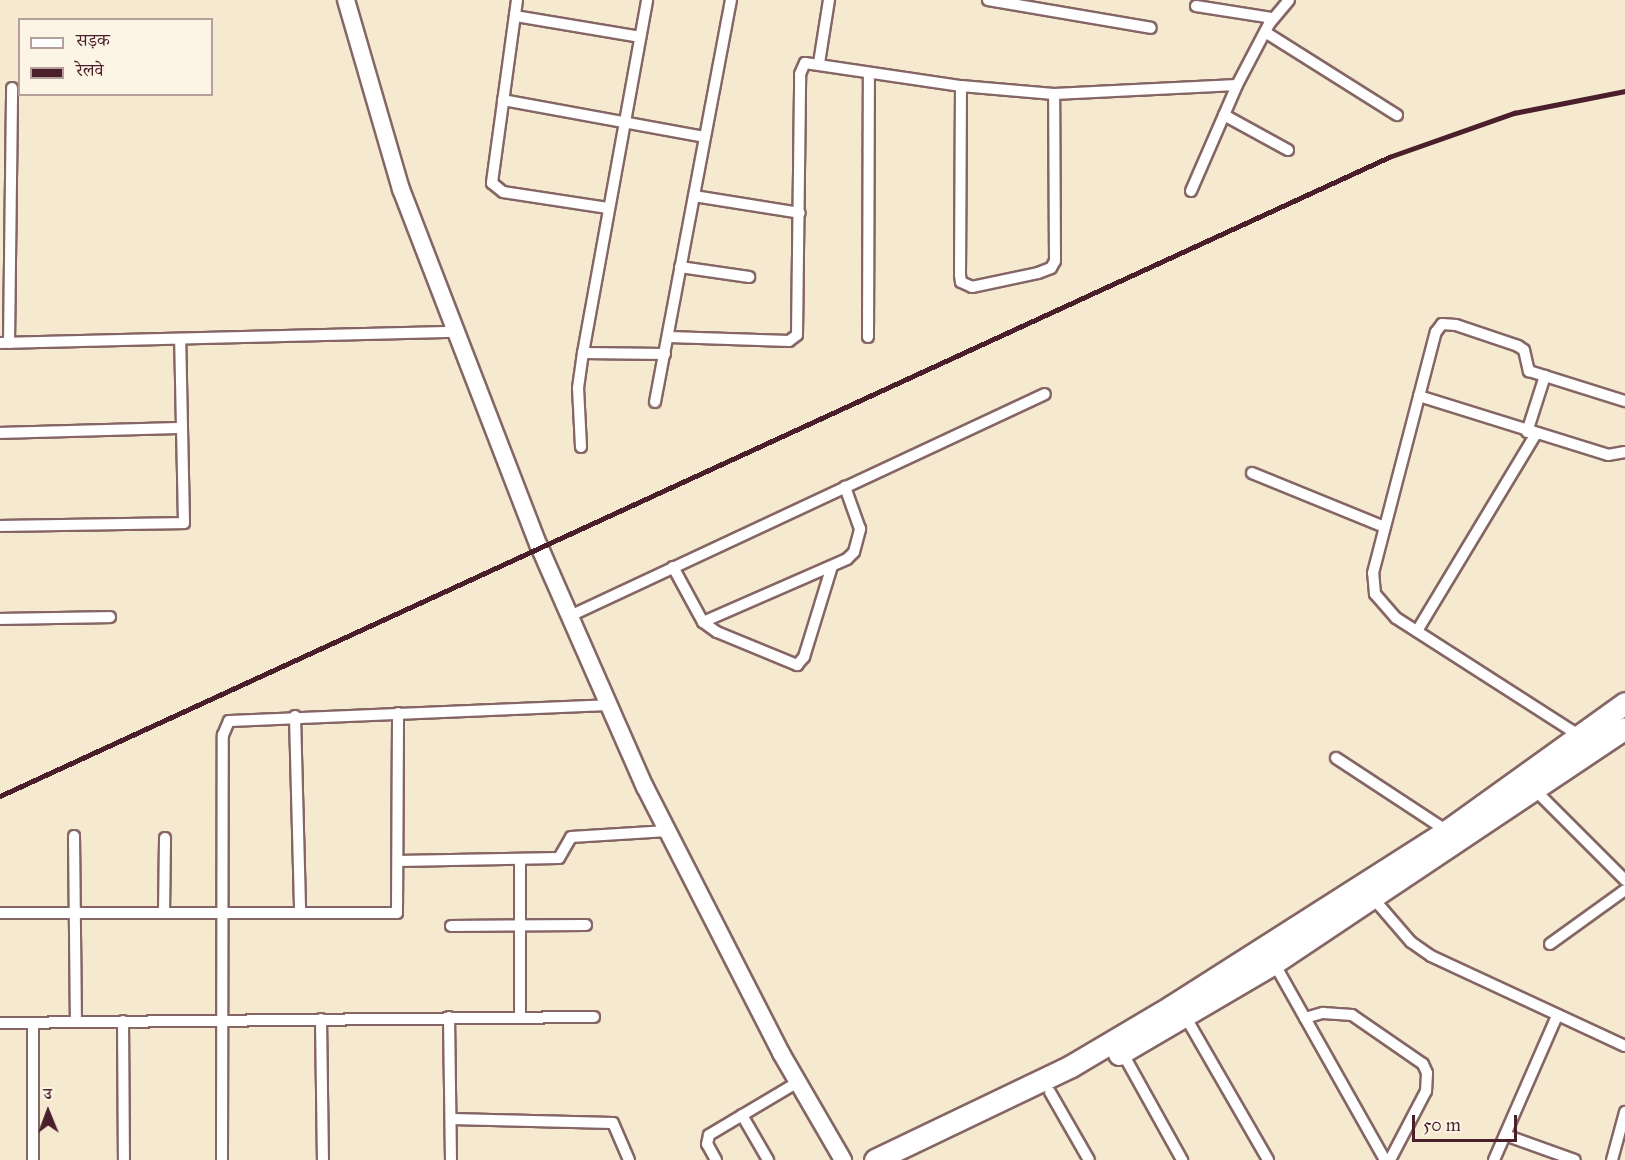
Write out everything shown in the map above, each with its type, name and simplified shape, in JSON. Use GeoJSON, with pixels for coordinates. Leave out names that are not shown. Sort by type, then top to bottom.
{"type":"FeatureCollection","features":[{"type":"Feature","properties":{"kind":"highway"},"geometry":{"type":"LineString","coordinates":[[875,1160],[1071,1066],[1447,831],[1625,703]]}},
{"type":"Feature","properties":{"kind":"highway"},"geometry":{"type":"LineString","coordinates":[[909,1160],[1050,1092],[1274,963],[1624,729]]}},
{"type":"Feature","properties":{"kind":"main road"},"geometry":{"type":"LineString","coordinates":[[346,0],[400,189],[570,616],[668,831],[798,1082],[843,1160]]}},
{"type":"Feature","properties":{"kind":"street"},"geometry":{"type":"LineString","coordinates":[[518,0],[492,176],[496,188],[608,208]]}},
{"type":"Feature","properties":{"kind":"street"},"geometry":{"type":"LineString","coordinates":[[581,447],[578,388],[583,353],[647,0]]}},
{"type":"Feature","properties":{"kind":"street"},"geometry":{"type":"LineString","coordinates":[[656,402],[731,0]]}},
{"type":"Feature","properties":{"kind":"street"},"geometry":{"type":"LineString","coordinates":[[819,63],[829,0]]}},
{"type":"Feature","properties":{"kind":"street"},"geometry":{"type":"LineString","coordinates":[[988,0],[1151,28]]}},
{"type":"Feature","properties":{"kind":"street"},"geometry":{"type":"LineString","coordinates":[[1191,191],[1237,85],[1273,18],[1289,0]]}},
{"type":"Feature","properties":{"kind":"street"},"geometry":{"type":"LineString","coordinates":[[1196,6],[1273,18]]}},
{"type":"Feature","properties":{"kind":"street"},"geometry":{"type":"LineString","coordinates":[[515,16],[640,37]]}},
{"type":"Feature","properties":{"kind":"street"},"geometry":{"type":"LineString","coordinates":[[1265,32],[1397,115]]}},
{"type":"Feature","properties":{"kind":"street"},"geometry":{"type":"LineString","coordinates":[[669,337],[794,339],[799,330],[800,74],[805,63],[819,63],[869,73],[961,86],[1054,93],[1237,85]]}},
{"type":"Feature","properties":{"kind":"street"},"geometry":{"type":"LineString","coordinates":[[868,337],[869,73]]}},
{"type":"Feature","properties":{"kind":"street"},"geometry":{"type":"LineString","coordinates":[[961,86],[960,275],[961,282],[972,287],[1038,273],[1051,268],[1055,261],[1054,93]]}},
{"type":"Feature","properties":{"kind":"street"},"geometry":{"type":"LineString","coordinates":[[12,88],[4,343],[456,332]]}},
{"type":"Feature","properties":{"kind":"street"},"geometry":{"type":"LineString","coordinates":[[503,100],[705,137]]}},
{"type":"Feature","properties":{"kind":"street"},"geometry":{"type":"LineString","coordinates":[[1224,115],[1288,150]]}},
{"type":"Feature","properties":{"kind":"street"},"geometry":{"type":"LineString","coordinates":[[694,196],[800,213]]}},
{"type":"Feature","properties":{"kind":"street"},"geometry":{"type":"LineString","coordinates":[[680,267],[749,278]]}},
{"type":"Feature","properties":{"kind":"street"},"geometry":{"type":"LineString","coordinates":[[1580,736],[1396,618],[1375,594],[1373,573],[1383,526],[1436,332],[1448,323],[1518,346],[1524,350],[1529,371],[1625,401]]}},
{"type":"Feature","properties":{"kind":"street"},"geometry":{"type":"LineString","coordinates":[[0,526],[184,523],[180,339]]}},
{"type":"Feature","properties":{"kind":"street"},"geometry":{"type":"LineString","coordinates":[[583,353],[665,354]]}},
{"type":"Feature","properties":{"kind":"street"},"geometry":{"type":"LineString","coordinates":[[1417,631],[1531,433],[1545,376]]}},
{"type":"Feature","properties":{"kind":"street"},"geometry":{"type":"LineString","coordinates":[[570,616],[1045,394]]}},
{"type":"Feature","properties":{"kind":"street"},"geometry":{"type":"LineString","coordinates":[[1419,396],[1531,433],[1608,455],[1625,452]]}},
{"type":"Feature","properties":{"kind":"street"},"geometry":{"type":"LineString","coordinates":[[0,433],[182,428]]}},
{"type":"Feature","properties":{"kind":"street"},"geometry":{"type":"LineString","coordinates":[[1252,473],[1383,526]]}},
{"type":"Feature","properties":{"kind":"street"},"geometry":{"type":"LineString","coordinates":[[703,622],[847,559],[859,541],[858,519],[845,487]]}},
{"type":"Feature","properties":{"kind":"street"},"geometry":{"type":"LineString","coordinates":[[673,567],[703,622],[717,632],[797,665],[804,657],[832,566]]}},
{"type":"Feature","properties":{"kind":"street"},"geometry":{"type":"LineString","coordinates":[[0,619],[110,617]]}},
{"type":"Feature","properties":{"kind":"street"},"geometry":{"type":"LineString","coordinates":[[222,1160],[225,726],[236,719],[609,705]]}},
{"type":"Feature","properties":{"kind":"street"},"geometry":{"type":"LineString","coordinates":[[0,913],[397,913],[398,713]]}},
{"type":"Feature","properties":{"kind":"street"},"geometry":{"type":"LineString","coordinates":[[295,716],[300,912]]}},
{"type":"Feature","properties":{"kind":"street"},"geometry":{"type":"LineString","coordinates":[[1336,758],[1447,831]]}},
{"type":"Feature","properties":{"kind":"street"},"geometry":{"type":"LineString","coordinates":[[1534,789],[1625,880]]}},
{"type":"Feature","properties":{"kind":"street"},"geometry":{"type":"LineString","coordinates":[[398,861],[559,858],[564,854],[567,839],[575,836],[668,831]]}},
{"type":"Feature","properties":{"kind":"street"},"geometry":{"type":"LineString","coordinates":[[74,836],[76,1022]]}},
{"type":"Feature","properties":{"kind":"street"},"geometry":{"type":"LineString","coordinates":[[164,912],[165,838]]}},
{"type":"Feature","properties":{"kind":"street"},"geometry":{"type":"LineString","coordinates":[[520,859],[520,1018]]}},
{"type":"Feature","properties":{"kind":"street"},"geometry":{"type":"LineString","coordinates":[[1550,944],[1625,890]]}},
{"type":"Feature","properties":{"kind":"street"},"geometry":{"type":"LineString","coordinates":[[1373,898],[1411,942],[1431,956],[1625,1046]]}},
{"type":"Feature","properties":{"kind":"street"},"geometry":{"type":"LineString","coordinates":[[451,926],[585,925]]}},
{"type":"Feature","properties":{"kind":"street"},"geometry":{"type":"LineString","coordinates":[[1274,963],[1385,1160]]}},
{"type":"Feature","properties":{"kind":"street"},"geometry":{"type":"LineString","coordinates":[[1305,1018],[1323,1013],[1352,1015],[1423,1064],[1427,1073],[1426,1091],[1390,1160]]}},
{"type":"Feature","properties":{"kind":"street"},"geometry":{"type":"LineString","coordinates":[[1185,1016],[1268,1160]]}},
{"type":"Feature","properties":{"kind":"street"},"geometry":{"type":"LineString","coordinates":[[1494,1160],[1557,1016]]}},
{"type":"Feature","properties":{"kind":"street"},"geometry":{"type":"LineString","coordinates":[[449,1017],[452,1160]]}},
{"type":"Feature","properties":{"kind":"street"},"geometry":{"type":"LineString","coordinates":[[0,1023],[594,1017]]}},
{"type":"Feature","properties":{"kind":"street"},"geometry":{"type":"LineString","coordinates":[[321,1019],[323,1160]]}},
{"type":"Feature","properties":{"kind":"street"},"geometry":{"type":"LineString","coordinates":[[123,1022],[124,1160]]}},
{"type":"Feature","properties":{"kind":"street"},"geometry":{"type":"LineString","coordinates":[[33,1023],[33,1160]]}},
{"type":"Feature","properties":{"kind":"street"},"geometry":{"type":"LineString","coordinates":[[1122,1052],[1182,1160]]}},
{"type":"Feature","properties":{"kind":"street"},"geometry":{"type":"LineString","coordinates":[[716,1160],[707,1139],[798,1082]]}},
{"type":"Feature","properties":{"kind":"street"},"geometry":{"type":"LineString","coordinates":[[1050,1092],[1089,1160]]}},
{"type":"Feature","properties":{"kind":"street"},"geometry":{"type":"LineString","coordinates":[[1612,1160],[1625,1112]]}},
{"type":"Feature","properties":{"kind":"street"},"geometry":{"type":"LineString","coordinates":[[742,1115],[768,1160]]}},
{"type":"Feature","properties":{"kind":"street"},"geometry":{"type":"LineString","coordinates":[[451,1119],[613,1123],[629,1160]]}},
{"type":"Feature","properties":{"kind":"street"},"geometry":{"type":"LineString","coordinates":[[1505,1135],[1575,1160]]}},
{"type":"Feature","properties":{"kind":"railway"},"geometry":{"type":"LineString","coordinates":[[0,796],[1389,157],[1514,113],[1625,91]]}}]}
